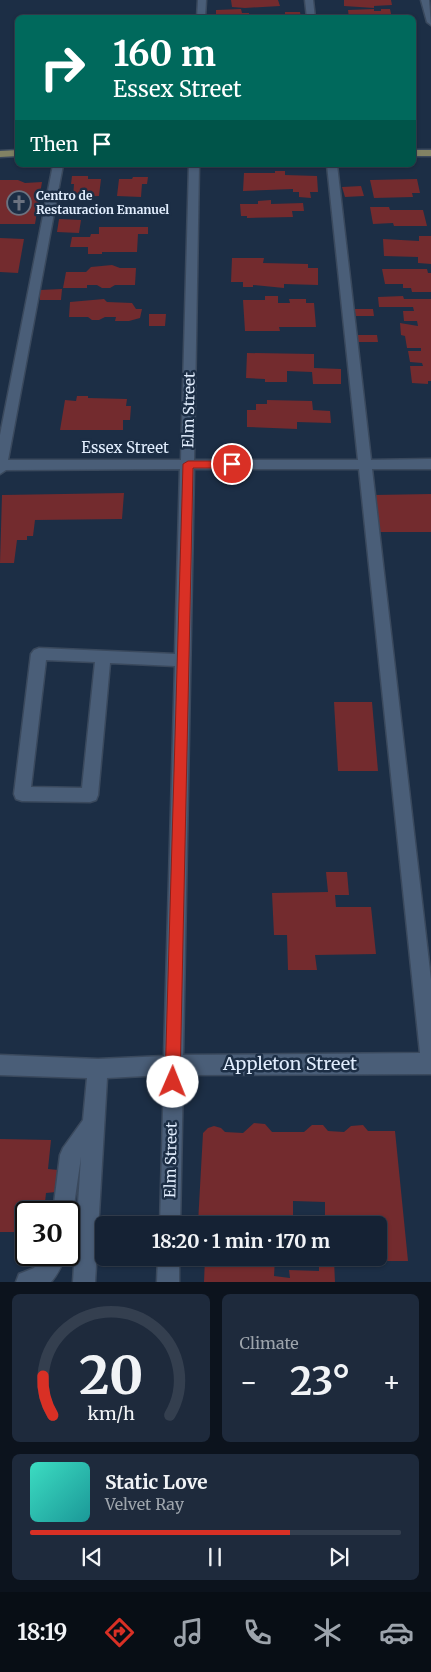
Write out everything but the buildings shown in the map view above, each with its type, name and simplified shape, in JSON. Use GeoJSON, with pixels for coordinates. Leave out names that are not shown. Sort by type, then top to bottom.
{"type":"FeatureCollection","features":[{"type":"Feature","properties":{"kind":"main road"},"geometry":{"type":"LineString","coordinates":[[416,153],[431,153]]}},
{"type":"Feature","properties":{"kind":"main road"},"geometry":{"type":"LineString","coordinates":[[0,154],[15,154]]}},
{"type":"Feature","properties":{"kind":"street"},"geometry":{"type":"LineString","coordinates":[[201,15],[202,0]]}},
{"type":"Feature","properties":{"kind":"street"},"geometry":{"type":"LineString","coordinates":[[309,0],[312,15]]}},
{"type":"Feature","properties":{"kind":"street"},"geometry":{"type":"LineString","coordinates":[[425,0],[431,22]]}},
{"type":"Feature","properties":{"kind":"street"},"geometry":{"type":"LineString","coordinates":[[0,466],[58,167]]}},
{"type":"Feature","properties":{"kind":"street","name":"Elm Street"},"geometry":{"type":"LineString","coordinates":[[170,1216],[194,167]]}},
{"type":"Feature","properties":{"kind":"street"},"geometry":{"type":"LineString","coordinates":[[332,167],[431,1064]]}},
{"type":"Feature","properties":{"kind":"street","name":"Essex Street"},"geometry":{"type":"LineString","coordinates":[[0,466],[431,464]]}},
{"type":"Feature","properties":{"kind":"street"},"geometry":{"type":"LineString","coordinates":[[103,657],[90,795],[22,794],[39,654],[183,660]]}},
{"type":"Feature","properties":{"kind":"street","name":"Appleton Street"},"geometry":{"type":"LineString","coordinates":[[0,1065],[98,1069],[173,1064],[431,1064]]}},
{"type":"Feature","properties":{"kind":"street"},"geometry":{"type":"LineString","coordinates":[[84,1282],[98,1069]]}},
{"type":"Feature","properties":{"kind":"street"},"geometry":{"type":"LineString","coordinates":[[64,1201],[70,1155],[93,1124]]}},
{"type":"Feature","properties":{"kind":"street"},"geometry":{"type":"LineString","coordinates":[[28,1282],[39,1280],[50,1266]]}},
{"type":"Feature","properties":{"kind":"street"},"geometry":{"type":"LineString","coordinates":[[168,1282],[169,1266]]}},
{"type":"Feature","properties":{"kind":"place","name":"Centro de Restauracion Emanuel"},"geometry":{"type":"Point","coordinates":[19,203]}},
{"type":"Feature","properties":{"kind":"route"},"geometry":{"type":"LineString","coordinates":[[173,1082],[188,464],[232,464]]}}]}
